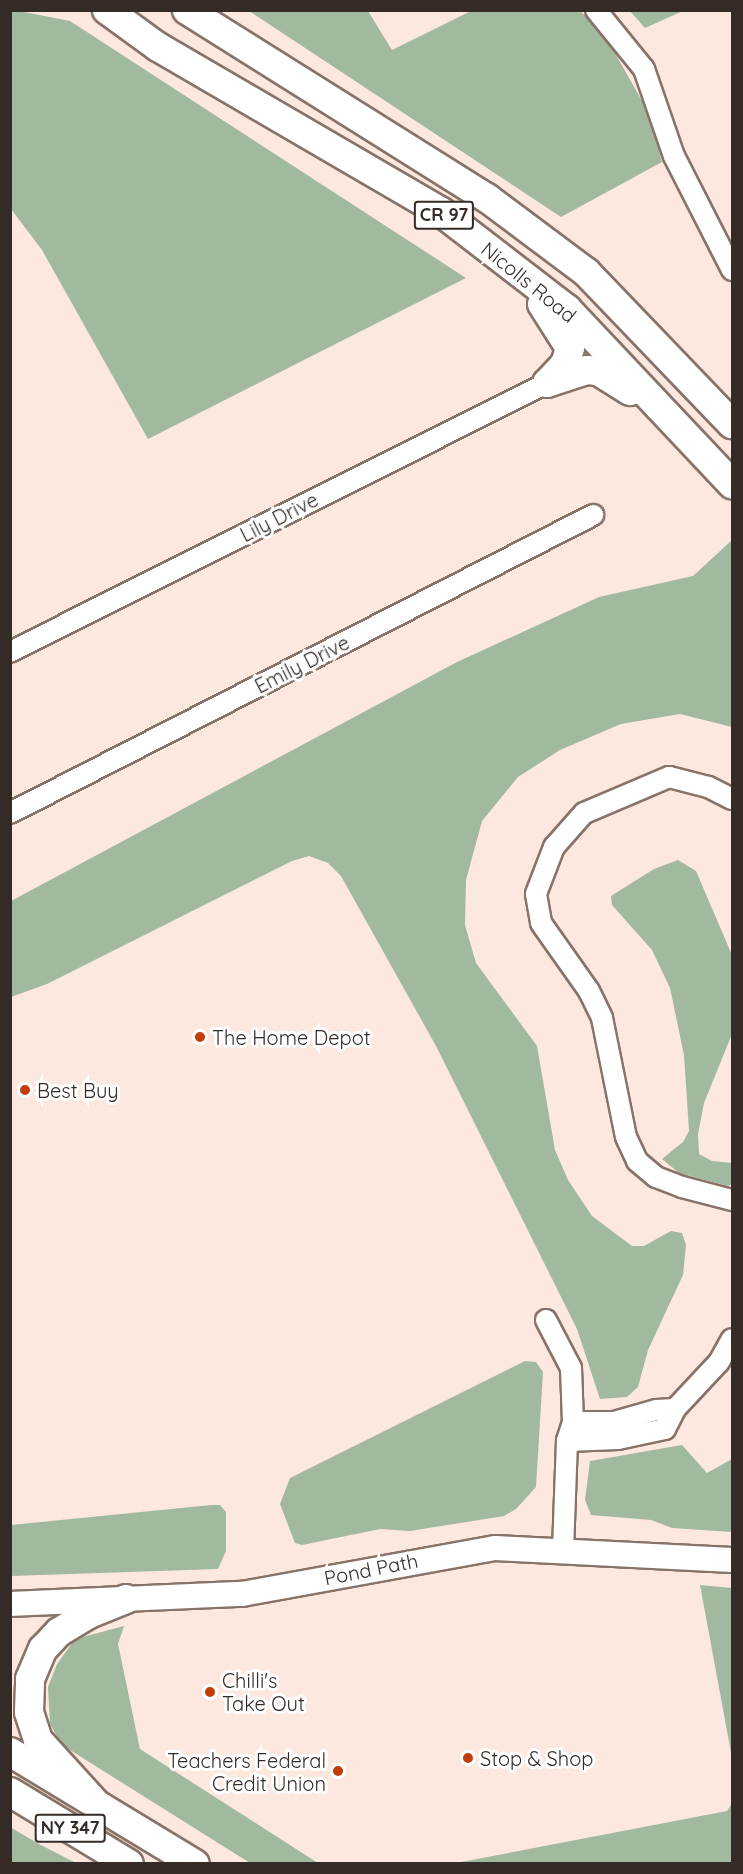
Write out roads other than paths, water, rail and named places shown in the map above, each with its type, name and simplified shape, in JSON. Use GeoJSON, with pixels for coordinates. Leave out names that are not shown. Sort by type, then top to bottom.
{"type":"FeatureCollection","features":[{"type":"Feature","properties":{"kind":"highway"},"geometry":{"type":"LineString","coordinates":[[86,10],[158,47]]}},
{"type":"Feature","properties":{"kind":"highway","name":"Nicolls Road"},"geometry":{"type":"LineString","coordinates":[[106,10],[158,47],[441,212],[567,309],[732,484]]}},
{"type":"Feature","properties":{"kind":"highway","name":"Nicolls Road"},"geometry":{"type":"LineString","coordinates":[[192,13],[487,198],[577,265],[732,424]]}},
{"type":"Feature","properties":{"kind":"highway"},"geometry":{"type":"LineString","coordinates":[[520,273],[570,348],[565,364],[547,383]]}},
{"type":"Feature","properties":{"kind":"highway"},"geometry":{"type":"LineString","coordinates":[[547,383],[587,370],[598,371],[661,409]]}},
{"type":"Feature","properties":{"kind":"highway"},"geometry":{"type":"LineString","coordinates":[[97,1804],[38,1740],[29,1712],[30,1679],[43,1649],[59,1632],[89,1614],[126,1599]]}},
{"type":"Feature","properties":{"kind":"highway","name":"NY 347"},"geometry":{"type":"LineString","coordinates":[[10,1752],[195,1863]]}},
{"type":"Feature","properties":{"kind":"highway","name":"NY 347"},"geometry":{"type":"LineString","coordinates":[[10,1792],[129,1863]]}},
{"type":"Feature","properties":{"kind":"highway"},"geometry":{"type":"LineString","coordinates":[[10,1809],[104,1863]]}},
{"type":"Feature","properties":{"kind":"main road","name":"Pond Path"},"geometry":{"type":"LineString","coordinates":[[10,1604],[242,1594],[475,1550],[563,1550],[732,1560]]}},
{"type":"Feature","properties":{"kind":"street"},"geometry":{"type":"LineString","coordinates":[[596,10],[644,69],[674,156],[732,270]]}},
{"type":"Feature","properties":{"kind":"street","name":"Lily Drive"},"geometry":{"type":"LineString","coordinates":[[10,652],[547,383]]}},
{"type":"Feature","properties":{"kind":"street","name":"Emily Drive"},"geometry":{"type":"LineString","coordinates":[[10,813],[593,515]]}},
{"type":"Feature","properties":{"kind":"street"},"geometry":{"type":"LineString","coordinates":[[732,799],[708,787],[669,777],[584,813],[554,847],[536,894],[542,923],[589,991],[602,1018],[626,1137],[637,1161],[656,1177],[682,1188],[732,1200]]}},
{"type":"Feature","properties":{"kind":"street"},"geometry":{"type":"LineString","coordinates":[[546,1320],[571,1368],[573,1422],[567,1441],[563,1550]]}},
{"type":"Feature","properties":{"kind":"street"},"geometry":{"type":"LineString","coordinates":[[567,1441],[618,1439],[665,1429],[675,1409],[707,1377],[732,1339]]}},
{"type":"Feature","properties":{"kind":"street"},"geometry":{"type":"LineString","coordinates":[[573,1422],[614,1422],[644,1413],[675,1409]]}},
{"type":"Feature","properties":{"kind":"street"},"geometry":{"type":"LineString","coordinates":[[644,1413],[650,1432]]}},
{"type":"Feature","properties":{"kind":"place","name":"The Home Depot"},"geometry":{"type":"Point","coordinates":[200,1037]}},
{"type":"Feature","properties":{"kind":"place","name":"Best Buy"},"geometry":{"type":"Point","coordinates":[25,1090]}},
{"type":"Feature","properties":{"kind":"place","name":"Chilli's Take Out"},"geometry":{"type":"Point","coordinates":[210,1692]}},
{"type":"Feature","properties":{"kind":"place","name":"Stop & Shop"},"geometry":{"type":"Point","coordinates":[468,1758]}},
{"type":"Feature","properties":{"kind":"place","name":"Teachers Federal Credit Union"},"geometry":{"type":"Point","coordinates":[338,1771]}}]}
